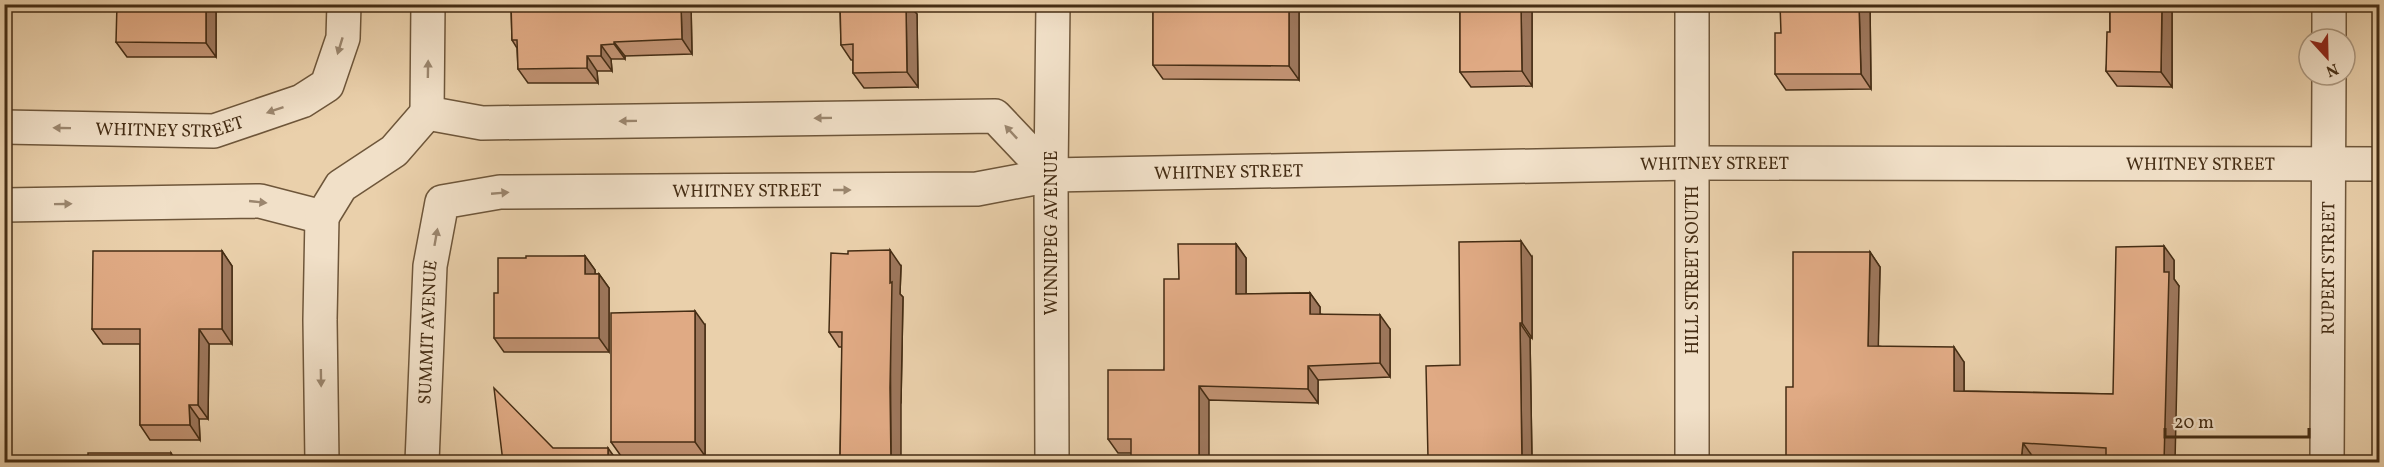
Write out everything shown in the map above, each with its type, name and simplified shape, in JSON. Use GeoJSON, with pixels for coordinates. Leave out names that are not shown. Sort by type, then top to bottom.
{"type":"FeatureCollection","features":[{"type":"Feature","properties":{"kind":"street","name":"WHITNEY STREET"},"geometry":{"type":"LineString","coordinates":[[4,127],[214,131],[303,100],[327,85],[343,38],[344,4]]}},
{"type":"Feature","properties":{"kind":"street"},"geometry":{"type":"LineString","coordinates":[[322,462],[320,320],[322,217],[341,186],[394,151],[427,113],[428,4]]}},
{"type":"Feature","properties":{"kind":"street","name":"WINNIPEG AVENUE"},"geometry":{"type":"LineString","coordinates":[[1052,462],[1053,4]]}},
{"type":"Feature","properties":{"kind":"street","name":"HILL STREET SOUTH"},"geometry":{"type":"LineString","coordinates":[[1692,4],[1692,462]]}},
{"type":"Feature","properties":{"kind":"street"},"geometry":{"type":"LineString","coordinates":[[2329,4],[2329,27]]}},
{"type":"Feature","properties":{"kind":"street","name":"RUPERT STREET"},"geometry":{"type":"LineString","coordinates":[[2327,462],[2329,87]]}},
{"type":"Feature","properties":{"kind":"street"},"geometry":{"type":"LineString","coordinates":[[427,113],[482,123],[995,116],[1051,175]]}},
{"type":"Feature","properties":{"kind":"street","name":"WHITNEY STREET"},"geometry":{"type":"LineString","coordinates":[[442,202],[500,192],[977,189],[1051,175],[1692,163],[2379,164]]}},
{"type":"Feature","properties":{"kind":"street"},"geometry":{"type":"LineString","coordinates":[[4,205],[260,201],[322,217]]}},
{"type":"Feature","properties":{"kind":"street","name":"SUMMIT AVENUE"},"geometry":{"type":"LineString","coordinates":[[422,462],[430,266],[442,202]]}},
{"type":"Feature","properties":{"kind":"building"},"geometry":{"type":"Polygon","coordinates":[[[117,4],[206,4],[206,43],[116,42],[117,4]]]}},
{"type":"Feature","properties":{"kind":"building"},"geometry":{"type":"Polygon","coordinates":[[[511,4],[681,4],[682,39],[614,42],[614,44],[601,45],[601,56],[587,56],[587,68],[518,69],[517,40],[512,40],[511,4]]]}},
{"type":"Feature","properties":{"kind":"building"},"geometry":{"type":"Polygon","coordinates":[[[840,4],[906,4],[907,72],[853,73],[853,44],[841,45],[840,4]]]}},
{"type":"Feature","properties":{"kind":"building"},"geometry":{"type":"Polygon","coordinates":[[[1153,4],[1289,4],[1289,66],[1153,65],[1153,4]]]}},
{"type":"Feature","properties":{"kind":"building"},"geometry":{"type":"Polygon","coordinates":[[[1460,4],[1521,4],[1522,71],[1460,72],[1460,4]]]}},
{"type":"Feature","properties":{"kind":"building"},"geometry":{"type":"Polygon","coordinates":[[[1780,4],[1859,4],[1861,74],[1775,74],[1775,33],[1781,33],[1780,4]]]}},
{"type":"Feature","properties":{"kind":"building"},"geometry":{"type":"Polygon","coordinates":[[[2110,4],[2162,4],[2161,72],[2106,71],[2110,4]]]}},
{"type":"Feature","properties":{"kind":"building"},"geometry":{"type":"Polygon","coordinates":[[[1521,241],[1522,462],[1457,462],[1457,457],[1428,458],[1426,366],[1460,365],[1459,242],[1521,241]]]}},
{"type":"Feature","properties":{"kind":"building"},"geometry":{"type":"Polygon","coordinates":[[[1178,244],[1236,244],[1236,294],[1310,293],[1310,314],[1380,315],[1380,363],[1308,366],[1308,389],[1199,386],[1199,462],[1131,462],[1131,439],[1108,439],[1108,370],[1164,370],[1164,279],[1179,279],[1178,244]]]}},
{"type":"Feature","properties":{"kind":"building"},"geometry":{"type":"Polygon","coordinates":[[[2164,246],[2164,272],[2169,272],[2164,462],[2106,462],[2106,448],[2023,443],[2021,462],[1786,462],[1786,387],[1793,387],[1793,252],[1870,252],[1868,346],[1954,347],[1954,391],[2113,394],[2116,247],[2164,246]]]}},
{"type":"Feature","properties":{"kind":"building"},"geometry":{"type":"Polygon","coordinates":[[[890,250],[890,283],[892,282],[891,462],[806,462],[806,460],[840,460],[842,332],[829,332],[831,253],[848,254],[848,251],[890,250]]]}},
{"type":"Feature","properties":{"kind":"building"},"geometry":{"type":"Polygon","coordinates":[[[93,251],[222,251],[222,329],[199,329],[198,405],[189,405],[190,425],[140,425],[140,329],[92,329],[93,251]]]}},
{"type":"Feature","properties":{"kind":"building"},"geometry":{"type":"Polygon","coordinates":[[[526,256],[585,256],[585,274],[599,274],[599,338],[494,338],[494,293],[498,293],[498,258],[526,258],[526,256]]]}},
{"type":"Feature","properties":{"kind":"building"},"geometry":{"type":"Polygon","coordinates":[[[695,311],[695,442],[611,442],[611,313],[695,311]]]}},
{"type":"Feature","properties":{"kind":"building"},"geometry":{"type":"Polygon","coordinates":[[[494,388],[553,448],[608,448],[608,462],[503,462],[494,388]]]}},
{"type":"Feature","properties":{"kind":"building"},"geometry":{"type":"Polygon","coordinates":[[[88,453],[171,453],[171,462],[88,462],[88,453]]]}}]}
